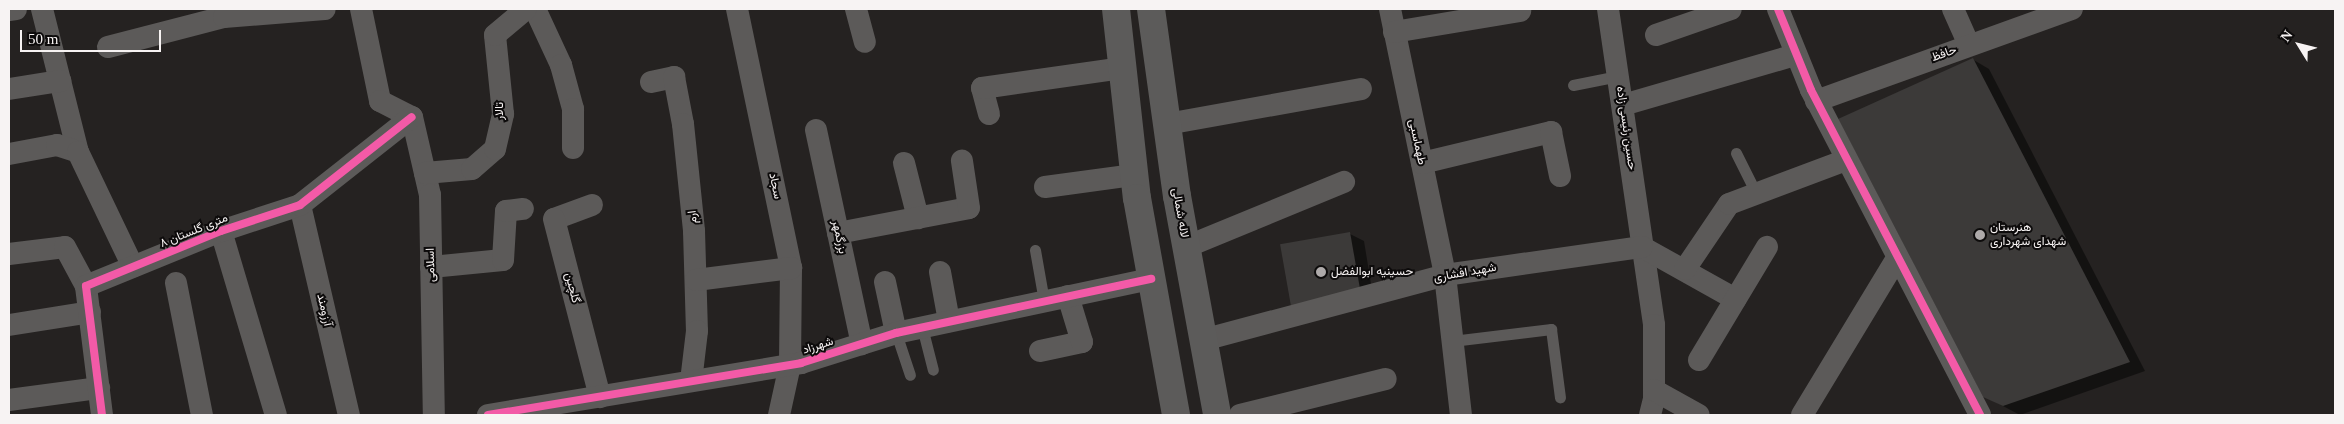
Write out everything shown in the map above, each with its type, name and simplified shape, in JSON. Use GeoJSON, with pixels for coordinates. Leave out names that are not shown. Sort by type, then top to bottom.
{"type":"FeatureCollection","features":[{"type":"Feature","properties":{"kind":"main road"},"geometry":{"type":"LineString","coordinates":[[1116,9],[1134,175],[1176,415]]}},
{"type":"Feature","properties":{"kind":"main road","name":"لاله شمالی"},"geometry":{"type":"LineString","coordinates":[[1151,9],[1180,211],[1216,415]]}},
{"type":"Feature","properties":{"kind":"main road"},"geometry":{"type":"LineString","coordinates":[[1140,213],[1180,211]]}},
{"type":"Feature","properties":{"kind":"street"},"geometry":{"type":"LineString","coordinates":[[9,10],[16,9]]}},
{"type":"Feature","properties":{"kind":"street"},"geometry":{"type":"LineString","coordinates":[[42,9],[60,81],[68,149],[133,267]]}},
{"type":"Feature","properties":{"kind":"street"},"geometry":{"type":"LineString","coordinates":[[108,47],[224,17],[325,9]]}},
{"type":"Feature","properties":{"kind":"street"},"geometry":{"type":"LineString","coordinates":[[361,9],[380,101],[412,117]]}},
{"type":"Feature","properties":{"kind":"street","name":"تالار"},"geometry":{"type":"LineString","coordinates":[[425,172],[472,169],[495,149],[503,114],[495,34],[526,9]]}},
{"type":"Feature","properties":{"kind":"street"},"geometry":{"type":"LineString","coordinates":[[535,9],[561,65],[573,109],[573,148]]}},
{"type":"Feature","properties":{"kind":"street","name":"سجاد"},"geometry":{"type":"LineString","coordinates":[[737,9],[791,268],[790,365],[779,415]]}},
{"type":"Feature","properties":{"kind":"street"},"geometry":{"type":"LineString","coordinates":[[856,9],[865,42]]}},
{"type":"Feature","properties":{"kind":"street","name":"طهماسبی"},"geometry":{"type":"LineString","coordinates":[[1390,9],[1445,275],[1461,415]]}},
{"type":"Feature","properties":{"kind":"street","name":"حسین رئیسی زاده"},"geometry":{"type":"LineString","coordinates":[[1608,9],[1654,325],[1654,390],[1650,415]]}},
{"type":"Feature","properties":{"kind":"street"},"geometry":{"type":"LineString","coordinates":[[1656,35],[1731,9]]}},
{"type":"Feature","properties":{"kind":"street"},"geometry":{"type":"LineString","coordinates":[[1778,9],[1795,55],[1816,101],[1980,415]]}},
{"type":"Feature","properties":{"kind":"street"},"geometry":{"type":"LineString","coordinates":[[1953,9],[1969,44]]}},
{"type":"Feature","properties":{"kind":"street","name":"حافظ"},"geometry":{"type":"LineString","coordinates":[[1816,101],[1969,44],[2072,9]]}},
{"type":"Feature","properties":{"kind":"street"},"geometry":{"type":"LineString","coordinates":[[1394,32],[1520,11]]}},
{"type":"Feature","properties":{"kind":"street"},"geometry":{"type":"LineString","coordinates":[[1623,105],[1795,55]]}},
{"type":"Feature","properties":{"kind":"street"},"geometry":{"type":"LineString","coordinates":[[989,114],[982,88],[1122,68]]}},
{"type":"Feature","properties":{"kind":"street","name":"ارم"},"geometry":{"type":"LineString","coordinates":[[651,82],[674,77],[683,124],[693,221],[696,280],[697,331],[691,381]]}},
{"type":"Feature","properties":{"kind":"street"},"geometry":{"type":"LineString","coordinates":[[9,88],[60,81]]}},
{"type":"Feature","properties":{"kind":"street"},"geometry":{"type":"LineString","coordinates":[[1167,124],[1361,89]]}},
{"type":"Feature","properties":{"kind":"street","name":"اسلامی"},"geometry":{"type":"LineString","coordinates":[[412,117],[430,195],[434,415]]}},
{"type":"Feature","properties":{"kind":"street","name":"۸ متری گلستان"},"geometry":{"type":"LineString","coordinates":[[86,286],[221,230],[300,205],[412,117]]}},
{"type":"Feature","properties":{"kind":"street","name":"بزرگمهر"},"geometry":{"type":"LineString","coordinates":[[816,130],[862,344]]}},
{"type":"Feature","properties":{"kind":"street"},"geometry":{"type":"LineString","coordinates":[[1422,163],[1551,132],[1560,176]]}},
{"type":"Feature","properties":{"kind":"street"},"geometry":{"type":"LineString","coordinates":[[9,154],[68,149]]}},
{"type":"Feature","properties":{"kind":"street"},"geometry":{"type":"LineString","coordinates":[[1686,269],[1729,204],[1846,160]]}},
{"type":"Feature","properties":{"kind":"street"},"geometry":{"type":"LineString","coordinates":[[838,233],[969,208],[962,161]]}},
{"type":"Feature","properties":{"kind":"street"},"geometry":{"type":"LineString","coordinates":[[904,163],[918,218]]}},
{"type":"Feature","properties":{"kind":"street"},"geometry":{"type":"LineString","coordinates":[[1044,187],[1134,175]]}},
{"type":"Feature","properties":{"kind":"street"},"geometry":{"type":"LineString","coordinates":[[1186,247],[1344,182]]}},
{"type":"Feature","properties":{"kind":"street","name":"آرزومند"},"geometry":{"type":"LineString","coordinates":[[300,205],[349,415]]}},
{"type":"Feature","properties":{"kind":"street","name":"گلچین"},"geometry":{"type":"LineString","coordinates":[[592,206],[554,219],[600,396]]}},
{"type":"Feature","properties":{"kind":"street"},"geometry":{"type":"LineString","coordinates":[[431,267],[503,260],[506,211],[523,209]]}},
{"type":"Feature","properties":{"kind":"street"},"geometry":{"type":"LineString","coordinates":[[221,230],[276,415]]}},
{"type":"Feature","properties":{"kind":"street"},"geometry":{"type":"LineString","coordinates":[[9,254],[65,247],[86,286],[102,415]]}},
{"type":"Feature","properties":{"kind":"street"},"geometry":{"type":"LineString","coordinates":[[1642,247],[1686,269],[1735,299]]}},
{"type":"Feature","properties":{"kind":"street","name":"شهید افشاری"},"geometry":{"type":"LineString","coordinates":[[1203,340],[1445,275],[1642,247]]}},
{"type":"Feature","properties":{"kind":"street"},"geometry":{"type":"LineString","coordinates":[[1699,360],[1767,247]]}},
{"type":"Feature","properties":{"kind":"street"},"geometry":{"type":"LineString","coordinates":[[1802,415],[1897,258]]}},
{"type":"Feature","properties":{"kind":"street"},"geometry":{"type":"LineString","coordinates":[[696,280],[791,268]]}},
{"type":"Feature","properties":{"kind":"street"},"geometry":{"type":"LineString","coordinates":[[940,272],[949,321]]}},
{"type":"Feature","properties":{"kind":"street","name":"شهرزاد"},"geometry":{"type":"LineString","coordinates":[[488,415],[790,365],[896,332],[1151,279]]}},
{"type":"Feature","properties":{"kind":"street"},"geometry":{"type":"LineString","coordinates":[[885,282],[896,332]]}},
{"type":"Feature","properties":{"kind":"street"},"geometry":{"type":"LineString","coordinates":[[176,283],[202,415]]}},
{"type":"Feature","properties":{"kind":"street"},"geometry":{"type":"LineString","coordinates":[[1040,352],[1082,342],[1068,296]]}},
{"type":"Feature","properties":{"kind":"street"},"geometry":{"type":"LineString","coordinates":[[9,325],[90,312]]}},
{"type":"Feature","properties":{"kind":"street"},"geometry":{"type":"LineString","coordinates":[[1240,415],[1386,379]]}},
{"type":"Feature","properties":{"kind":"street"},"geometry":{"type":"LineString","coordinates":[[9,400],[99,388]]}},
{"type":"Feature","properties":{"kind":"street"},"geometry":{"type":"LineString","coordinates":[[1654,390],[1699,415]]}},
{"type":"Feature","properties":{"kind":"lane"},"geometry":{"type":"LineString","coordinates":[[1573,85],[1618,76]]}},
{"type":"Feature","properties":{"kind":"lane"},"geometry":{"type":"LineString","coordinates":[[1736,153],[1756,193]]}},
{"type":"Feature","properties":{"kind":"lane"},"geometry":{"type":"LineString","coordinates":[[1035,250],[1044,301]]}},
{"type":"Feature","properties":{"kind":"lane"},"geometry":{"type":"LineString","coordinates":[[922,327],[933,370]]}},
{"type":"Feature","properties":{"kind":"lane"},"geometry":{"type":"LineString","coordinates":[[1452,341],[1551,329],[1560,397]]}},
{"type":"Feature","properties":{"kind":"lane"},"geometry":{"type":"LineString","coordinates":[[896,332],[910,375]]}},
{"type":"Feature","properties":{"kind":"building","name":"هنرستان شهدای شهرداری"},"geometry":{"type":"Polygon","coordinates":[[[1973,58],[2130,362],[2003,406],[1983,397],[1838,119],[1973,58]]]}},
{"type":"Feature","properties":{"kind":"building","name":"حسینیه ابوالفضل"},"geometry":{"type":"Polygon","coordinates":[[[1350,232],[1361,295],[1291,307],[1280,244],[1350,232]]]}},
{"type":"Feature","properties":{"kind":"cycle path"},"geometry":{"type":"LineString","coordinates":[[1778,9],[1811,90],[1980,415]]}},
{"type":"Feature","properties":{"kind":"cycle path"},"geometry":{"type":"LineString","coordinates":[[102,415],[86,286],[221,231],[300,205],[412,117]]}},
{"type":"Feature","properties":{"kind":"cycle path"},"geometry":{"type":"LineString","coordinates":[[488,415],[801,363],[896,333],[1151,279]]}},
{"type":"Feature","properties":{"kind":"place","name":"هنرستان شهدای شهرداری"},"geometry":{"type":"Point","coordinates":[1980,235]}},
{"type":"Feature","properties":{"kind":"place","name":"حسینیه ابوالفضل"},"geometry":{"type":"Point","coordinates":[1321,272]}}]}
